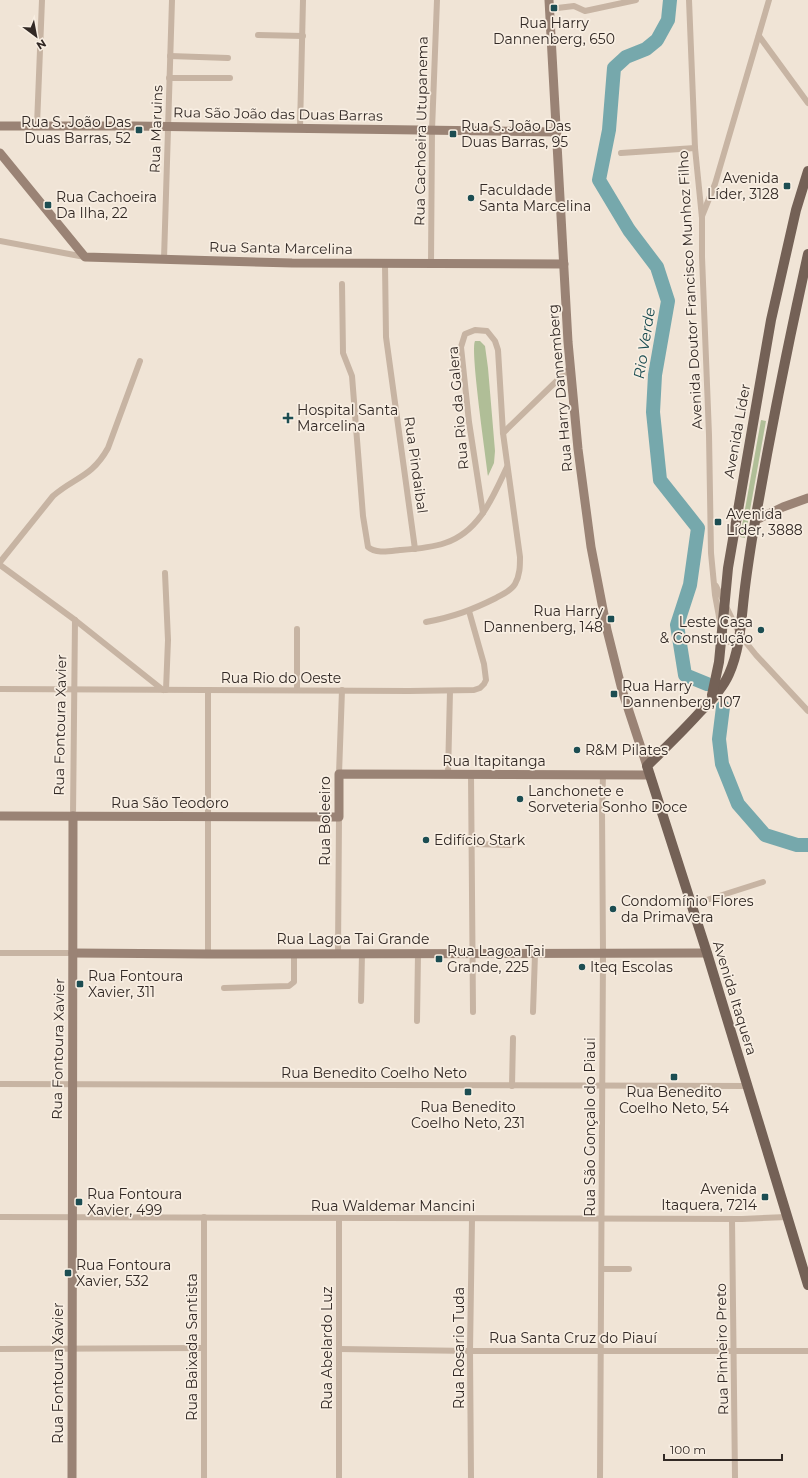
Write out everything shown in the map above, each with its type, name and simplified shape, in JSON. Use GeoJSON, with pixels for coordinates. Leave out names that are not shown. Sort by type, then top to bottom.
{"type":"FeatureCollection","features":[{"type":"Feature","properties":{"kind":"main road","name":"Rua Harry Dannemberg"},"geometry":{"type":"LineString","coordinates":[[549,4],[570,368],[586,507],[599,589],[614,662],[648,771]]}},
{"type":"Feature","properties":{"kind":"main road","name":"Rua São João das Duas Barras"},"geometry":{"type":"LineString","coordinates":[[0,126],[168,126],[557,132]]}},
{"type":"Feature","properties":{"kind":"main road"},"geometry":{"type":"LineString","coordinates":[[0,153],[85,257]]}},
{"type":"Feature","properties":{"kind":"main road","name":"Avenida Líder"},"geometry":{"type":"LineString","coordinates":[[712,699],[719,662],[728,568],[771,320],[796,210],[808,171]]}},
{"type":"Feature","properties":{"kind":"main road"},"geometry":{"type":"LineString","coordinates":[[648,771],[712,699],[724,684],[730,673],[739,640],[744,590],[756,520],[786,358],[808,254]]}},
{"type":"Feature","properties":{"kind":"main road","name":"Rua Santa Marcelina"},"geometry":{"type":"LineString","coordinates":[[85,257],[292,263],[564,264]]}},
{"type":"Feature","properties":{"kind":"main road"},"geometry":{"type":"LineString","coordinates":[[756,520],[783,507],[808,498]]}},
{"type":"Feature","properties":{"kind":"main road","name":"Rua Itapitanga"},"geometry":{"type":"LineString","coordinates":[[339,774],[604,775],[648,771]]}},
{"type":"Feature","properties":{"kind":"main road","name":"Avenida Itaquera"},"geometry":{"type":"LineString","coordinates":[[648,771],[691,904],[808,1285]]}},
{"type":"Feature","properties":{"kind":"main road","name":"Rua Boleeiro"},"geometry":{"type":"LineString","coordinates":[[339,774],[339,817]]}},
{"type":"Feature","properties":{"kind":"main road","name":"Rua São Teodoro"},"geometry":{"type":"LineString","coordinates":[[0,816],[339,817]]}},
{"type":"Feature","properties":{"kind":"main road","name":"Rua Fontoura Xavier"},"geometry":{"type":"LineString","coordinates":[[72,816],[72,1478]]}},
{"type":"Feature","properties":{"kind":"main road","name":"Rua Lagoa Tai Grande"},"geometry":{"type":"LineString","coordinates":[[73,953],[706,953]]}},
{"type":"Feature","properties":{"kind":"street"},"geometry":{"type":"LineString","coordinates":[[36,125],[42,0]]}},
{"type":"Feature","properties":{"kind":"street","name":"Rua Maruins"},"geometry":{"type":"LineString","coordinates":[[164,259],[172,0]]}},
{"type":"Feature","properties":{"kind":"street"},"geometry":{"type":"LineString","coordinates":[[300,128],[303,0]]}},
{"type":"Feature","properties":{"kind":"street","name":"Rua Cachoeira Utupanema"},"geometry":{"type":"LineString","coordinates":[[431,263],[432,130],[436,0]]}},
{"type":"Feature","properties":{"kind":"street"},"geometry":{"type":"LineString","coordinates":[[549,4],[574,6],[585,10],[636,0]]}},
{"type":"Feature","properties":{"kind":"street","name":"Avenida Doutor Francisco Munhoz Filho"},"geometry":{"type":"LineString","coordinates":[[689,0],[695,148],[702,218],[702,265],[709,435],[710,553],[715,595],[722,630]]}},
{"type":"Feature","properties":{"kind":"street"},"geometry":{"type":"LineString","coordinates":[[702,218],[715,184],[769,0]]}},
{"type":"Feature","properties":{"kind":"street"},"geometry":{"type":"LineString","coordinates":[[258,35],[303,36]]}},
{"type":"Feature","properties":{"kind":"street"},"geometry":{"type":"LineString","coordinates":[[759,36],[808,103]]}},
{"type":"Feature","properties":{"kind":"street"},"geometry":{"type":"LineString","coordinates":[[170,56],[228,58]]}},
{"type":"Feature","properties":{"kind":"street"},"geometry":{"type":"LineString","coordinates":[[169,78],[230,78]]}},
{"type":"Feature","properties":{"kind":"street"},"geometry":{"type":"LineString","coordinates":[[621,153],[695,148]]}},
{"type":"Feature","properties":{"kind":"street","name":"Rua Santa Marcelina"},"geometry":{"type":"LineString","coordinates":[[0,241],[85,257]]}},
{"type":"Feature","properties":{"kind":"street","name":"Rua Pindaibal"},"geometry":{"type":"LineString","coordinates":[[384,264],[386,337],[416,549]]}},
{"type":"Feature","properties":{"kind":"street"},"geometry":{"type":"LineString","coordinates":[[342,284],[343,353],[352,376],[362,508],[366,543],[371,550],[381,551],[416,549],[446,543],[461,535],[472,527],[483,513],[492,499],[507,468]]}},
{"type":"Feature","properties":{"kind":"street","name":"Rua Rio da Galera"},"geometry":{"type":"LineString","coordinates":[[483,513],[469,422],[461,347],[465,334],[470,331],[487,331],[491,335],[496,346],[499,359],[503,433]]}},
{"type":"Feature","properties":{"kind":"street"},"geometry":{"type":"LineString","coordinates":[[0,562],[53,496],[88,473],[102,458],[108,448],[140,360]]}},
{"type":"Feature","properties":{"kind":"street"},"geometry":{"type":"LineString","coordinates":[[426,622],[450,618],[469,611],[508,592],[515,584],[519,575],[520,557],[503,433],[570,368]]}},
{"type":"Feature","properties":{"kind":"street"},"geometry":{"type":"LineString","coordinates":[[0,566],[75,620],[165,690]]}},
{"type":"Feature","properties":{"kind":"street"},"geometry":{"type":"LineString","coordinates":[[164,573],[168,640],[165,690]]}},
{"type":"Feature","properties":{"kind":"street","name":"Avenida Doutor Francisco Munhoz Filho"},"geometry":{"type":"LineString","coordinates":[[714,580],[739,640]]}},
{"type":"Feature","properties":{"kind":"street","name":"Rua Rio do Oeste"},"geometry":{"type":"LineString","coordinates":[[0,689],[450,691],[480,688],[486,680],[486,672],[469,611]]}},
{"type":"Feature","properties":{"kind":"street","name":"Rua Fontoura Xavier"},"geometry":{"type":"LineString","coordinates":[[72,816],[75,620]]}},
{"type":"Feature","properties":{"kind":"street"},"geometry":{"type":"LineString","coordinates":[[297,629],[297,690]]}},
{"type":"Feature","properties":{"kind":"street"},"geometry":{"type":"LineString","coordinates":[[722,630],[729,642],[739,640],[756,655],[807,708]]}},
{"type":"Feature","properties":{"kind":"street"},"geometry":{"type":"LineString","coordinates":[[208,690],[208,954]]}},
{"type":"Feature","properties":{"kind":"street","name":"Rua Boleeiro"},"geometry":{"type":"LineString","coordinates":[[339,774],[342,690]]}},
{"type":"Feature","properties":{"kind":"street"},"geometry":{"type":"LineString","coordinates":[[448,774],[450,691]]}},
{"type":"Feature","properties":{"kind":"street"},"geometry":{"type":"LineString","coordinates":[[471,775],[474,954],[473,1012]]}},
{"type":"Feature","properties":{"kind":"street","name":"Rua São Gonçalo do Piaui"},"geometry":{"type":"LineString","coordinates":[[600,1478],[603,953],[602,812],[604,775]]}},
{"type":"Feature","properties":{"kind":"street","name":"Rua Boleeiro"},"geometry":{"type":"LineString","coordinates":[[338,953],[339,817]]}},
{"type":"Feature","properties":{"kind":"street"},"geometry":{"type":"LineString","coordinates":[[472,844],[510,845]]}},
{"type":"Feature","properties":{"kind":"street"},"geometry":{"type":"LineString","coordinates":[[691,904],[763,882]]}},
{"type":"Feature","properties":{"kind":"street","name":"Rua Lagoa Tai Grande"},"geometry":{"type":"LineString","coordinates":[[0,953],[73,953]]}},
{"type":"Feature","properties":{"kind":"street"},"geometry":{"type":"LineString","coordinates":[[224,988],[289,986],[294,982],[294,953]]}},
{"type":"Feature","properties":{"kind":"street"},"geometry":{"type":"LineString","coordinates":[[361,1001],[362,953]]}},
{"type":"Feature","properties":{"kind":"street"},"geometry":{"type":"LineString","coordinates":[[417,1021],[418,954]]}},
{"type":"Feature","properties":{"kind":"street"},"geometry":{"type":"LineString","coordinates":[[533,1012],[535,954]]}},
{"type":"Feature","properties":{"kind":"street"},"geometry":{"type":"LineString","coordinates":[[512,1086],[513,1038]]}},
{"type":"Feature","properties":{"kind":"street","name":"Rua Benedito Coelho Neto"},"geometry":{"type":"LineString","coordinates":[[0,1084],[747,1086]]}},
{"type":"Feature","properties":{"kind":"street","name":"Rua Waldemar Mancini"},"geometry":{"type":"LineString","coordinates":[[0,1217],[472,1219],[732,1219],[787,1217]]}},
{"type":"Feature","properties":{"kind":"street","name":"Rua Baixada Santista"},"geometry":{"type":"LineString","coordinates":[[204,1217],[204,1478]]}},
{"type":"Feature","properties":{"kind":"street","name":"Rua Abelardo Luz"},"geometry":{"type":"LineString","coordinates":[[339,1218],[339,1478]]}},
{"type":"Feature","properties":{"kind":"street","name":"Rua Rosario Tuda"},"geometry":{"type":"LineString","coordinates":[[471,1478],[470,1351],[472,1219]]}},
{"type":"Feature","properties":{"kind":"street","name":"Rua Pinheiro Preto"},"geometry":{"type":"LineString","coordinates":[[732,1219],[735,1478]]}},
{"type":"Feature","properties":{"kind":"street"},"geometry":{"type":"LineString","coordinates":[[602,1268],[629,1269]]}},
{"type":"Feature","properties":{"kind":"street"},"geometry":{"type":"LineString","coordinates":[[0,1349],[204,1348]]}},
{"type":"Feature","properties":{"kind":"street","name":"Rua Santa Cruz do Piauí"},"geometry":{"type":"LineString","coordinates":[[339,1349],[470,1351],[808,1351]]}},
{"type":"Feature","properties":{"kind":"green space"},"geometry":{"type":"Polygon","coordinates":[[[475,341],[480,341],[485,346],[488,368],[495,451],[494,463],[488,476],[476,383],[475,341]]]}},
{"type":"Feature","properties":{"kind":"green space"},"geometry":{"type":"Polygon","coordinates":[[[761,420],[766,421],[745,538],[740,537],[761,420]]]}},
{"type":"Feature","properties":{"kind":"waterway","name":"Rio Verde"},"geometry":{"type":"LineString","coordinates":[[670,0],[668,20],[657,40],[646,49],[626,57],[614,68],[609,130],[599,180],[629,230],[657,267],[668,301],[655,375],[653,412],[660,480],[698,528],[690,585],[677,625],[685,675],[707,684]]}},
{"type":"Feature","properties":{"kind":"waterway"},"geometry":{"type":"LineString","coordinates":[[723,707],[719,739],[722,764],[738,804],[765,835],[797,845],[808,845]]}},
{"type":"Feature","properties":{"kind":"place","name":"Rua Harry Dannenberg, 650"},"geometry":{"type":"Point","coordinates":[554,8]}},
{"type":"Feature","properties":{"kind":"place","name":"Rua S. João Das Duas Barras, 52"},"geometry":{"type":"Point","coordinates":[139,130]}},
{"type":"Feature","properties":{"kind":"place","name":"Rua S. João Das Duas Barras, 95"},"geometry":{"type":"Point","coordinates":[453,134]}},
{"type":"Feature","properties":{"kind":"place","name":"Avenida Líder, 3128"},"geometry":{"type":"Point","coordinates":[787,186]}},
{"type":"Feature","properties":{"kind":"place","name":"Faculdade Santa Marcelina"},"geometry":{"type":"Point","coordinates":[471,198]}},
{"type":"Feature","properties":{"kind":"place","name":"Rua Cachoeira Da Ilha, 22"},"geometry":{"type":"Point","coordinates":[48,205]}},
{"type":"Feature","properties":{"kind":"place","name":"Hospital Santa Marcelina"},"geometry":{"type":"Point","coordinates":[288,418]}},
{"type":"Feature","properties":{"kind":"place","name":"Avenida Líder, 3888"},"geometry":{"type":"Point","coordinates":[718,522]}},
{"type":"Feature","properties":{"kind":"place","name":"Rua Harry Dannenberg, 148"},"geometry":{"type":"Point","coordinates":[611,619]}},
{"type":"Feature","properties":{"kind":"place","name":"Leste Casa & Construção"},"geometry":{"type":"Point","coordinates":[761,630]}},
{"type":"Feature","properties":{"kind":"place","name":"Rua Harry Dannenberg, 107"},"geometry":{"type":"Point","coordinates":[614,694]}},
{"type":"Feature","properties":{"kind":"place","name":"R&M Pilates"},"geometry":{"type":"Point","coordinates":[577,750]}},
{"type":"Feature","properties":{"kind":"place","name":"Lanchonete e Sorveteria Sonho Doce"},"geometry":{"type":"Point","coordinates":[520,799]}},
{"type":"Feature","properties":{"kind":"place","name":"Edifício Stark"},"geometry":{"type":"Point","coordinates":[426,840]}},
{"type":"Feature","properties":{"kind":"place","name":"Condomínio Flores da Primavera"},"geometry":{"type":"Point","coordinates":[613,909]}},
{"type":"Feature","properties":{"kind":"place","name":"Rua Lagoa Tai Grande, 225"},"geometry":{"type":"Point","coordinates":[439,959]}},
{"type":"Feature","properties":{"kind":"place","name":"Iteq Escolas"},"geometry":{"type":"Point","coordinates":[582,967]}},
{"type":"Feature","properties":{"kind":"place","name":"Rua Fontoura Xavier, 311"},"geometry":{"type":"Point","coordinates":[80,984]}},
{"type":"Feature","properties":{"kind":"place","name":"Rua Benedito Coelho Neto, 54"},"geometry":{"type":"Point","coordinates":[674,1077]}},
{"type":"Feature","properties":{"kind":"place","name":"Rua Benedito Coelho Neto, 231"},"geometry":{"type":"Point","coordinates":[468,1092]}},
{"type":"Feature","properties":{"kind":"place","name":"Avenida Itaquera, 7214"},"geometry":{"type":"Point","coordinates":[765,1197]}},
{"type":"Feature","properties":{"kind":"place","name":"Rua Fontoura Xavier, 499"},"geometry":{"type":"Point","coordinates":[79,1202]}},
{"type":"Feature","properties":{"kind":"place","name":"Rua Fontoura Xavier, 532"},"geometry":{"type":"Point","coordinates":[68,1273]}}]}
